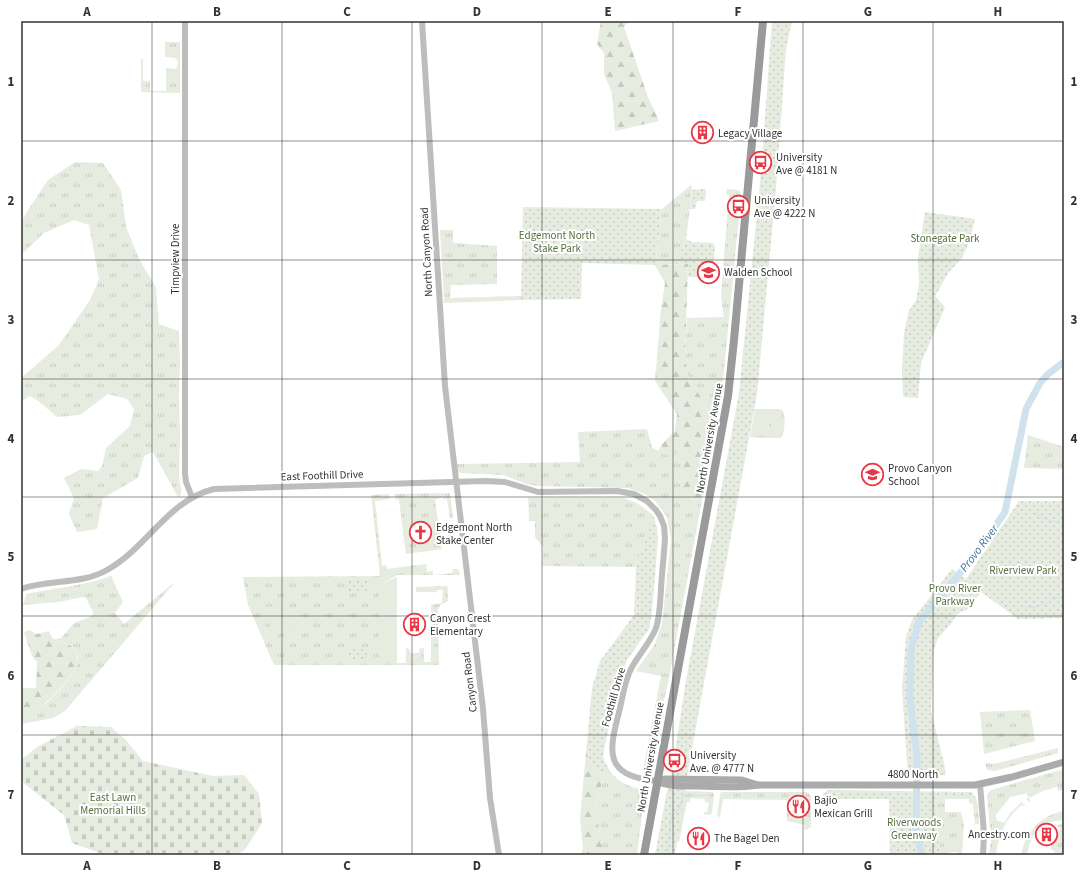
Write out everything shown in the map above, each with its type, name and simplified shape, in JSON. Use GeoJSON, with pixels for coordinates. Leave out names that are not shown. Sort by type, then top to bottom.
{"type":"FeatureCollection","features":[{"type":"Feature","properties":{"kind":"highway","name":"North University Avenue"},"geometry":{"type":"LineString","coordinates":[[644,855],[656,781],[728,396],[763,21]]}},
{"type":"Feature","properties":{"kind":"main road","name":"Timpview Drive"},"geometry":{"type":"LineString","coordinates":[[185,21],[185,474],[186,482],[192,497]]}},
{"type":"Feature","properties":{"kind":"main road","name":"North Canyon Road"},"geometry":{"type":"LineString","coordinates":[[422,21],[443,363],[455,482]]}},
{"type":"Feature","properties":{"kind":"main road","name":"Canyon Road"},"geometry":{"type":"LineString","coordinates":[[455,482],[483,709],[490,798],[499,855]]}},
{"type":"Feature","properties":{"kind":"main road","name":"East Foothill Drive"},"geometry":{"type":"LineString","coordinates":[[21,589],[88,578],[106,571],[123,560],[175,510],[192,497],[205,491],[219,488],[505,482],[538,492],[617,491],[642,497],[651,504]]}},
{"type":"Feature","properties":{"kind":"main road","name":"Foothill Drive"},"geometry":{"type":"LineString","coordinates":[[651,504],[660,516],[665,533],[657,622],[652,638],[630,671],[612,736],[612,748],[615,762],[624,772],[635,778],[656,781]]}},
{"type":"Feature","properties":{"kind":"main road","name":"4800 North"},"geometry":{"type":"LineString","coordinates":[[656,781],[672,786],[741,787],[758,785],[980,784],[1012,777],[1064,762]]}},
{"type":"Feature","properties":{"kind":"main road"},"geometry":{"type":"LineString","coordinates":[[980,784],[984,841],[983,855]]}},
{"type":"Feature","properties":{"kind":"green space"},"geometry":{"type":"Polygon","coordinates":[[[601,21],[629,21],[624,27],[648,97],[659,121],[615,131],[612,93],[604,74],[604,53],[597,44],[601,21]]]}},
{"type":"Feature","properties":{"kind":"green space"},"geometry":{"type":"Polygon","coordinates":[[[772,21],[792,21],[786,49],[776,188],[757,394],[689,765],[675,855],[655,855],[673,766],[685,686],[739,393],[761,173],[772,21]]]}},
{"type":"Feature","properties":{"kind":"green space"},"geometry":{"type":"Polygon","coordinates":[[[165,42],[180,42],[180,93],[141,92],[141,59],[143,59],[143,81],[150,81],[150,91],[166,91],[166,68],[176,69],[178,63],[176,58],[165,57],[165,42]]]}},
{"type":"Feature","properties":{"kind":"green space"},"geometry":{"type":"Polygon","coordinates":[[[75,162],[103,163],[121,190],[126,227],[140,261],[156,287],[159,324],[179,331],[179,479],[181,489],[181,495],[178,497],[153,452],[144,456],[138,478],[103,498],[97,529],[77,532],[69,514],[74,498],[64,478],[81,469],[98,471],[102,466],[106,448],[130,426],[134,409],[127,399],[108,394],[80,415],[57,417],[30,396],[21,402],[21,378],[59,345],[90,300],[99,279],[89,225],[74,220],[44,233],[21,255],[21,221],[48,180],[75,162]]]}},
{"type":"Feature","properties":{"kind":"green space"},"geometry":{"type":"Polygon","coordinates":[[[691,185],[692,189],[686,240],[680,253],[680,264],[655,265],[662,209],[691,185]]]}},
{"type":"Feature","properties":{"kind":"green space"},"geometry":{"type":"Polygon","coordinates":[[[706,189],[705,201],[697,201],[695,209],[690,209],[692,190],[706,189]]]}},
{"type":"Feature","properties":{"kind":"green space"},"geometry":{"type":"Polygon","coordinates":[[[727,189],[738,190],[740,191],[741,195],[722,391],[717,425],[704,487],[711,418],[702,398],[690,383],[685,360],[687,318],[724,317],[721,298],[729,196],[729,194],[726,195],[727,189]]]}},
{"type":"Feature","properties":{"kind":"green space","name":"Edgemont North Stake Park"},"geometry":{"type":"Polygon","coordinates":[[[523,207],[662,209],[655,265],[582,263],[581,299],[521,300],[523,207]]]}},
{"type":"Feature","properties":{"kind":"green space","name":"Stonegate Park"},"geometry":{"type":"Polygon","coordinates":[[[925,212],[975,219],[970,240],[962,258],[949,272],[935,296],[945,307],[921,363],[918,398],[903,397],[902,369],[904,333],[909,311],[916,300],[919,284],[918,258],[925,212]]]}},
{"type":"Feature","properties":{"kind":"green space"},"geometry":{"type":"Polygon","coordinates":[[[440,230],[453,230],[453,242],[455,243],[497,246],[497,284],[451,285],[450,298],[522,296],[521,300],[444,303],[440,230]]]}},
{"type":"Feature","properties":{"kind":"green space"},"geometry":{"type":"Polygon","coordinates":[[[687,239],[691,242],[713,243],[715,246],[712,278],[688,277],[688,264],[680,264],[680,253],[687,239]]]}},
{"type":"Feature","properties":{"kind":"green space"},"geometry":{"type":"Polygon","coordinates":[[[688,264],[685,360],[690,383],[702,398],[711,418],[702,500],[688,499],[682,495],[680,483],[684,451],[679,449],[672,457],[664,454],[661,445],[675,431],[677,414],[655,381],[661,309],[665,283],[655,265],[688,264]]]}},
{"type":"Feature","properties":{"kind":"green space"},"geometry":{"type":"Polygon","coordinates":[[[755,409],[779,409],[783,411],[784,426],[781,438],[750,437],[755,409]]]}},
{"type":"Feature","properties":{"kind":"green space"},"geometry":{"type":"Polygon","coordinates":[[[758,413],[769,413],[767,436],[758,436],[758,413]]]}},
{"type":"Feature","properties":{"kind":"green space"},"geometry":{"type":"Polygon","coordinates":[[[773,414],[782,414],[782,435],[780,437],[771,436],[771,416],[773,414]]]}},
{"type":"Feature","properties":{"kind":"green space"},"geometry":{"type":"Polygon","coordinates":[[[647,429],[652,448],[659,451],[661,445],[664,454],[679,449],[684,451],[680,483],[688,499],[702,500],[669,678],[648,772],[643,770],[661,676],[636,671],[655,644],[662,624],[671,539],[667,517],[656,502],[645,494],[628,488],[539,486],[526,484],[504,475],[460,473],[457,471],[457,464],[580,462],[578,432],[647,429]]]}},
{"type":"Feature","properties":{"kind":"green space"},"geometry":{"type":"Polygon","coordinates":[[[1028,435],[1064,447],[1064,469],[1024,468],[1028,435]]]}},
{"type":"Feature","properties":{"kind":"green space"},"geometry":{"type":"Polygon","coordinates":[[[449,493],[453,517],[450,519],[447,499],[443,499],[443,497],[435,500],[442,549],[406,554],[399,500],[395,499],[394,494],[449,493]]]}},
{"type":"Feature","properties":{"kind":"green space"},"geometry":{"type":"Polygon","coordinates":[[[389,494],[390,499],[375,501],[382,566],[386,565],[387,569],[426,564],[427,572],[433,571],[433,575],[398,575],[379,585],[396,662],[406,663],[406,648],[409,649],[410,653],[419,653],[420,648],[424,648],[424,662],[431,662],[431,627],[433,627],[433,623],[431,622],[431,605],[442,603],[443,590],[437,590],[437,592],[416,592],[416,587],[447,586],[448,601],[440,605],[438,610],[439,665],[274,665],[248,605],[243,577],[380,576],[371,495],[389,494]]]}},
{"type":"Feature","properties":{"kind":"green space"},"geometry":{"type":"Polygon","coordinates":[[[528,498],[624,498],[637,503],[653,515],[636,567],[542,566],[543,547],[535,537],[535,521],[529,521],[528,498]]]}},
{"type":"Feature","properties":{"kind":"green space"},"geometry":{"type":"Polygon","coordinates":[[[1019,501],[1064,501],[1064,618],[1018,619],[981,592],[967,610],[957,614],[950,625],[938,638],[934,650],[931,711],[946,775],[908,776],[902,690],[906,636],[912,620],[952,569],[966,579],[1019,501]]]}},
{"type":"Feature","properties":{"kind":"green space"},"geometry":{"type":"Polygon","coordinates":[[[653,515],[657,527],[658,538],[652,612],[649,629],[627,660],[623,670],[605,744],[603,757],[607,766],[604,776],[594,767],[586,753],[592,688],[600,661],[634,615],[636,567],[653,515]]]}},
{"type":"Feature","properties":{"kind":"green space"},"geometry":{"type":"Polygon","coordinates":[[[453,569],[458,569],[460,575],[433,575],[452,573],[453,569]]]}},
{"type":"Feature","properties":{"kind":"green space"},"geometry":{"type":"Polygon","coordinates":[[[111,576],[123,602],[115,613],[124,624],[175,582],[65,711],[53,718],[21,724],[21,708],[45,705],[64,686],[75,669],[78,661],[77,654],[72,647],[55,639],[61,638],[74,623],[92,616],[93,612],[86,598],[83,597],[58,602],[23,605],[26,594],[79,585],[111,576]]]}},
{"type":"Feature","properties":{"kind":"green space"},"geometry":{"type":"Polygon","coordinates":[[[397,577],[397,662],[379,659],[379,585],[397,577]]]}},
{"type":"Feature","properties":{"kind":"green space"},"geometry":{"type":"Polygon","coordinates":[[[369,579],[369,593],[347,593],[346,580],[369,579]]]}},
{"type":"Feature","properties":{"kind":"green space"},"geometry":{"type":"Polygon","coordinates":[[[272,606],[300,608],[300,615],[296,626],[289,631],[277,633],[270,632],[269,609],[272,606]]]}},
{"type":"Feature","properties":{"kind":"green space"},"geometry":{"type":"Polygon","coordinates":[[[29,630],[37,634],[49,631],[52,638],[72,647],[77,654],[77,661],[70,678],[44,705],[21,708],[21,688],[36,688],[37,662],[32,656],[24,632],[29,630]]]}},
{"type":"Feature","properties":{"kind":"green space"},"geometry":{"type":"Polygon","coordinates":[[[349,648],[369,649],[368,661],[349,660],[349,648]]]}},
{"type":"Feature","properties":{"kind":"green space"},"geometry":{"type":"Polygon","coordinates":[[[1030,710],[1035,741],[984,754],[980,712],[1030,710]]]}},
{"type":"Feature","properties":{"kind":"green space","name":"East Lawn Memorial Hills"},"geometry":{"type":"Polygon","coordinates":[[[77,726],[111,727],[126,740],[143,761],[213,776],[244,775],[259,794],[262,823],[246,848],[238,855],[105,855],[72,843],[64,815],[21,781],[21,760],[37,747],[77,726]]]}},
{"type":"Feature","properties":{"kind":"green space"},"geometry":{"type":"Polygon","coordinates":[[[1058,748],[1058,753],[995,771],[987,770],[985,763],[994,764],[1058,748]]]}},
{"type":"Feature","properties":{"kind":"green space"},"geometry":{"type":"Polygon","coordinates":[[[586,753],[594,767],[604,776],[595,808],[604,855],[580,855],[583,849],[580,818],[586,753]]]}},
{"type":"Feature","properties":{"kind":"green space"},"geometry":{"type":"Polygon","coordinates":[[[607,766],[618,780],[633,787],[645,790],[637,855],[604,855],[595,808],[607,766]]]}},
{"type":"Feature","properties":{"kind":"green space"},"geometry":{"type":"Polygon","coordinates":[[[1064,769],[1064,790],[1058,791],[1057,787],[1043,791],[1029,798],[1029,802],[1026,799],[1029,797],[1026,793],[1014,797],[1011,796],[995,816],[997,818],[996,820],[1004,823],[1011,812],[1021,803],[1020,800],[1025,806],[1022,805],[1011,815],[1001,834],[996,855],[989,855],[991,840],[987,795],[991,790],[1064,769]]]}},
{"type":"Feature","properties":{"kind":"green space","name":"Riverwoods Greenway"},"geometry":{"type":"Polygon","coordinates":[[[827,790],[973,792],[973,797],[935,797],[940,855],[890,855],[889,799],[823,799],[823,795],[827,790]]]}},
{"type":"Feature","properties":{"kind":"green space"},"geometry":{"type":"Polygon","coordinates":[[[684,791],[712,792],[714,794],[712,813],[709,815],[704,814],[704,812],[707,812],[709,803],[705,802],[705,799],[690,798],[690,802],[687,802],[679,842],[677,842],[684,791]]]}},
{"type":"Feature","properties":{"kind":"green space"},"geometry":{"type":"Polygon","coordinates":[[[721,792],[807,792],[811,796],[811,827],[806,830],[804,829],[805,825],[787,821],[787,800],[723,799],[719,817],[717,815],[721,792]]]}},
{"type":"Feature","properties":{"kind":"green space"},"geometry":{"type":"Polygon","coordinates":[[[973,795],[976,797],[978,804],[979,824],[971,825],[975,824],[973,804],[969,803],[969,799],[945,799],[945,812],[961,812],[964,825],[962,851],[961,855],[957,852],[949,852],[948,855],[940,855],[935,797],[973,797],[973,795]]]}},
{"type":"Feature","properties":{"kind":"green space"},"geometry":{"type":"Polygon","coordinates":[[[1064,811],[1064,820],[1050,822],[1039,828],[1031,840],[1027,855],[1021,855],[1026,839],[1035,826],[1055,813],[1064,811]]]}},
{"type":"Feature","properties":{"kind":"green space"},"geometry":{"type":"Polygon","coordinates":[[[1064,823],[1064,855],[1053,855],[1055,852],[1050,848],[1061,828],[1056,826],[1064,823]]]}},
{"type":"Feature","properties":{"kind":"waterway","name":"Provo River"},"geometry":{"type":"LineString","coordinates":[[922,855],[916,832],[917,757],[910,698],[911,649],[919,622],[976,554],[1005,512],[1026,409],[1040,383],[1048,374],[1064,362]]}},
{"type":"Feature","properties":{"kind":"waterway"},"geometry":{"type":"LineString","coordinates":[[1035,513],[1042,518],[1064,524]]}},
{"type":"Feature","properties":{"kind":"waterway"},"geometry":{"type":"LineString","coordinates":[[1027,607],[1038,607],[1064,596]]}},
{"type":"Feature","properties":{"kind":"waterway"},"geometry":{"type":"LineString","coordinates":[[669,855],[668,840],[670,823],[673,815],[679,809],[683,796],[713,795]]}},
{"type":"Feature","properties":{"kind":"place","name":"Legacy Village"},"geometry":{"type":"Point","coordinates":[703,133]}},
{"type":"Feature","properties":{"kind":"place","name":"University Ave @ 4181 N"},"geometry":{"type":"Point","coordinates":[761,163]}},
{"type":"Feature","properties":{"kind":"place","name":"University Ave @ 4222 N"},"geometry":{"type":"Point","coordinates":[739,206]}},
{"type":"Feature","properties":{"kind":"place","name":"Walden School"},"geometry":{"type":"Point","coordinates":[709,272]}},
{"type":"Feature","properties":{"kind":"place","name":"Provo Canyon School"},"geometry":{"type":"Point","coordinates":[872,474]}},
{"type":"Feature","properties":{"kind":"place","name":"Edgemont North Stake Center"},"geometry":{"type":"Point","coordinates":[421,533]}},
{"type":"Feature","properties":{"kind":"place","name":"Canyon Crest Elementary"},"geometry":{"type":"Point","coordinates":[415,624]}},
{"type":"Feature","properties":{"kind":"place","name":"University Ave. @ 4777 N"},"geometry":{"type":"Point","coordinates":[675,761]}},
{"type":"Feature","properties":{"kind":"place","name":"Bajio Mexican Grill"},"geometry":{"type":"Point","coordinates":[799,806]}},
{"type":"Feature","properties":{"kind":"place","name":"Ancestry.com"},"geometry":{"type":"Point","coordinates":[1046,834]}},
{"type":"Feature","properties":{"kind":"place","name":"The Bagel Den"},"geometry":{"type":"Point","coordinates":[698,838]}},
{"type":"Feature","properties":{"kind":"park label","name":"Riverview Park"},"geometry":{"type":"Point","coordinates":[1023,570]}},
{"type":"Feature","properties":{"kind":"park label","name":"Provo River Parkway"},"geometry":{"type":"Point","coordinates":[955,594]}}]}
